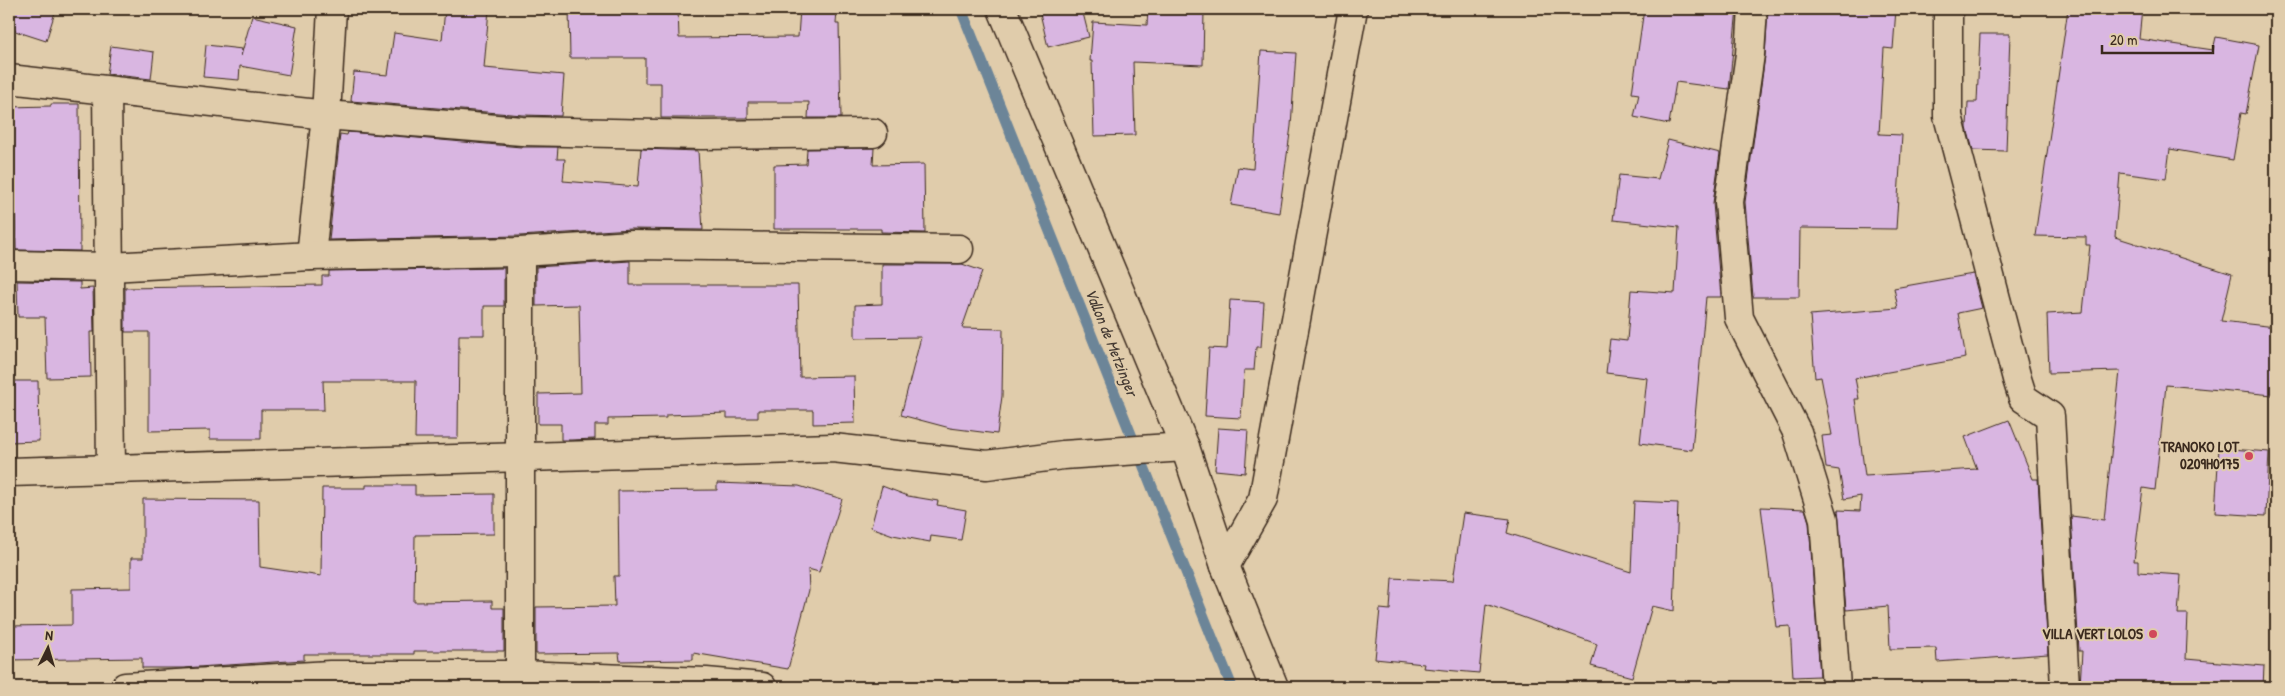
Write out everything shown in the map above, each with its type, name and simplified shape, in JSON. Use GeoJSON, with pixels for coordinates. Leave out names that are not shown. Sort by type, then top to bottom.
{"type":"FeatureCollection","features":[{"type":"Feature","properties":{"kind":"street"},"geometry":{"type":"LineString","coordinates":[[311,256],[326,114],[332,9]]}},
{"type":"Feature","properties":{"kind":"street"},"geometry":{"type":"LineString","coordinates":[[1002,9],[1185,447],[1225,566],[1274,687]]}},
{"type":"Feature","properties":{"kind":"street"},"geometry":{"type":"LineString","coordinates":[[1225,566],[1264,499],[1353,9]]}},
{"type":"Feature","properties":{"kind":"street"},"geometry":{"type":"LineString","coordinates":[[1753,9],[1750,54],[1729,202],[1739,318],[1797,432],[1824,519],[1836,687]]}},
{"type":"Feature","properties":{"kind":"street"},"geometry":{"type":"LineString","coordinates":[[1948,9],[1948,116],[2017,379],[2024,398],[2050,416],[2065,687]]}},
{"type":"Feature","properties":{"kind":"street"},"geometry":{"type":"LineString","coordinates":[[9,78],[108,91],[326,114],[522,131],[702,134],[873,133]]}},
{"type":"Feature","properties":{"kind":"street"},"geometry":{"type":"LineString","coordinates":[[108,91],[111,469]]}},
{"type":"Feature","properties":{"kind":"street"},"geometry":{"type":"LineString","coordinates":[[9,265],[110,267],[311,256],[520,252],[632,245],[958,249]]}},
{"type":"Feature","properties":{"kind":"street"},"geometry":{"type":"LineString","coordinates":[[520,252],[520,675]]}},
{"type":"Feature","properties":{"kind":"street"},"geometry":{"type":"LineString","coordinates":[[9,472],[833,448],[987,465],[1062,455],[1185,447]]}},
{"type":"Feature","properties":{"kind":"street"},"geometry":{"type":"LineString","coordinates":[[125,687],[330,675],[520,675],[706,682],[762,687]]}},
{"type":"Feature","properties":{"kind":"building"},"geometry":{"type":"Polygon","coordinates":[[[9,9],[56,9],[46,41],[9,29],[9,9]]]}},
{"type":"Feature","properties":{"kind":"building"},"geometry":{"type":"Polygon","coordinates":[[[445,9],[489,9],[484,68],[564,75],[561,116],[523,115],[351,101],[354,72],[388,75],[394,33],[442,40],[445,9]]]}},
{"type":"Feature","properties":{"kind":"building"},"geometry":{"type":"Polygon","coordinates":[[[569,9],[678,9],[679,38],[798,37],[800,9],[837,9],[836,24],[839,24],[841,118],[808,118],[809,102],[748,102],[748,118],[661,118],[661,83],[645,83],[645,58],[570,58],[569,9]]]}},
{"type":"Feature","properties":{"kind":"building"},"geometry":{"type":"Polygon","coordinates":[[[1039,9],[1082,9],[1089,37],[1048,47],[1039,9]]]}},
{"type":"Feature","properties":{"kind":"building"},"geometry":{"type":"Polygon","coordinates":[[[1148,9],[1204,9],[1203,65],[1133,62],[1135,135],[1094,136],[1092,61],[1090,61],[1093,22],[1147,25],[1148,9]]]}},
{"type":"Feature","properties":{"kind":"building"},"geometry":{"type":"Polygon","coordinates":[[[1644,9],[1737,9],[1729,89],[1676,82],[1669,124],[1634,117],[1639,94],[1632,93],[1644,9]]]}},
{"type":"Feature","properties":{"kind":"building"},"geometry":{"type":"Polygon","coordinates":[[[1768,9],[1896,9],[1893,49],[1884,48],[1879,134],[1902,135],[1896,229],[1800,228],[1799,297],[1753,297],[1745,202],[1765,56],[1768,9]]]}},
{"type":"Feature","properties":{"kind":"building"},"geometry":{"type":"Polygon","coordinates":[[[2068,9],[2142,9],[2139,39],[2213,50],[2216,37],[2259,45],[2246,114],[2241,113],[2233,160],[2170,149],[2166,179],[2120,173],[2115,237],[2232,274],[2221,321],[2276,327],[2273,395],[2166,385],[2155,490],[2143,488],[2134,561],[2138,561],[2138,572],[2181,575],[2178,614],[2188,614],[2186,659],[2264,666],[2263,687],[2080,687],[2082,651],[2079,651],[2071,516],[2104,520],[2120,371],[2049,373],[2047,314],[2083,312],[2090,245],[2086,245],[2086,237],[2035,236],[2068,9]]]}},
{"type":"Feature","properties":{"kind":"building"},"geometry":{"type":"Polygon","coordinates":[[[252,16],[297,26],[289,75],[240,66],[239,80],[203,77],[206,45],[242,49],[241,56],[252,16]]]}},
{"type":"Feature","properties":{"kind":"building"},"geometry":{"type":"Polygon","coordinates":[[[1980,34],[2010,34],[2006,151],[1973,150],[1967,128],[1968,102],[1977,102],[1980,34]]]}},
{"type":"Feature","properties":{"kind":"building"},"geometry":{"type":"Polygon","coordinates":[[[111,46],[154,52],[151,79],[107,74],[111,46]]]}},
{"type":"Feature","properties":{"kind":"building"},"geometry":{"type":"Polygon","coordinates":[[[1261,51],[1296,53],[1291,126],[1279,213],[1231,205],[1238,167],[1253,169],[1261,51]]]}},
{"type":"Feature","properties":{"kind":"building"},"geometry":{"type":"Polygon","coordinates":[[[51,104],[79,104],[80,251],[16,250],[14,165],[10,165],[9,107],[51,106],[51,104]]]}},
{"type":"Feature","properties":{"kind":"building"},"geometry":{"type":"Polygon","coordinates":[[[348,132],[521,147],[558,147],[557,159],[565,159],[563,181],[638,187],[641,149],[698,151],[703,230],[631,229],[519,236],[329,240],[340,134],[347,135],[348,132]]]}},
{"type":"Feature","properties":{"kind":"building"},"geometry":{"type":"Polygon","coordinates":[[[1668,140],[1720,153],[1713,203],[1721,297],[1706,297],[1692,450],[1640,443],[1647,378],[1606,373],[1610,339],[1627,341],[1631,290],[1675,293],[1679,227],[1613,220],[1619,175],[1658,179],[1668,140]]]}},
{"type":"Feature","properties":{"kind":"building"},"geometry":{"type":"Polygon","coordinates":[[[874,148],[873,165],[924,164],[925,233],[881,232],[881,229],[774,229],[774,165],[806,164],[807,149],[874,148]]]}},
{"type":"Feature","properties":{"kind":"building"},"geometry":{"type":"Polygon","coordinates":[[[630,261],[630,285],[798,285],[800,377],[854,376],[855,423],[813,424],[813,410],[758,410],[758,418],[727,418],[727,413],[666,415],[666,418],[608,419],[608,425],[595,425],[595,439],[571,440],[561,440],[561,424],[538,424],[538,394],[581,393],[579,305],[536,306],[536,267],[630,261]]]}},
{"type":"Feature","properties":{"kind":"building"},"geometry":{"type":"Polygon","coordinates":[[[882,264],[962,264],[982,271],[962,328],[1003,329],[1002,396],[997,434],[950,428],[901,415],[921,337],[855,338],[855,305],[882,304],[882,264]]]}},
{"type":"Feature","properties":{"kind":"building"},"geometry":{"type":"Polygon","coordinates":[[[504,268],[504,306],[484,306],[484,335],[459,335],[458,438],[415,438],[416,381],[323,381],[324,410],[261,410],[261,439],[210,439],[210,430],[149,431],[149,332],[125,332],[125,288],[322,285],[322,276],[329,276],[329,271],[504,268]]]}},
{"type":"Feature","properties":{"kind":"building"},"geometry":{"type":"Polygon","coordinates":[[[1973,274],[1982,308],[1958,313],[1966,358],[1855,378],[1859,399],[1855,399],[1865,476],[1977,469],[1965,437],[2009,420],[2033,479],[2038,479],[2048,654],[1937,662],[1936,648],[1890,649],[1888,606],[1846,610],[1838,510],[1860,511],[1861,496],[1844,499],[1839,470],[1826,468],[1822,436],[1832,435],[1821,377],[1815,378],[1810,315],[1898,308],[1894,288],[1973,274]]]}},
{"type":"Feature","properties":{"kind":"building"},"geometry":{"type":"Polygon","coordinates":[[[17,281],[80,282],[80,289],[93,288],[94,332],[90,332],[91,377],[47,378],[45,317],[18,317],[17,281]]]}},
{"type":"Feature","properties":{"kind":"building"},"geometry":{"type":"Polygon","coordinates":[[[1230,300],[1264,302],[1261,347],[1256,347],[1254,370],[1244,370],[1241,418],[1205,416],[1209,348],[1227,349],[1230,300]]]}},
{"type":"Feature","properties":{"kind":"building"},"geometry":{"type":"Polygon","coordinates":[[[9,381],[38,381],[39,441],[9,442],[9,381]]]}},
{"type":"Feature","properties":{"kind":"building"},"geometry":{"type":"Polygon","coordinates":[[[1218,428],[1248,430],[1245,473],[1215,470],[1218,428]]]}},
{"type":"Feature","properties":{"kind":"building"},"geometry":{"type":"Polygon","coordinates":[[[2219,448],[2269,452],[2266,516],[2215,513],[2219,448]]]}},
{"type":"Feature","properties":{"kind":"building"},"geometry":{"type":"Polygon","coordinates":[[[717,483],[799,486],[842,499],[819,572],[808,569],[809,590],[788,669],[693,653],[693,660],[620,661],[619,653],[536,654],[536,607],[615,606],[614,576],[619,576],[618,491],[717,490],[717,483]]]}},
{"type":"Feature","properties":{"kind":"building"},"geometry":{"type":"Polygon","coordinates":[[[366,485],[415,485],[415,495],[494,494],[494,534],[415,535],[414,602],[492,601],[492,608],[504,608],[504,651],[414,651],[414,654],[304,654],[304,660],[183,668],[142,668],[142,658],[9,660],[9,626],[72,625],[72,589],[131,588],[131,558],[143,558],[143,499],[259,500],[260,567],[321,576],[322,488],[366,488],[366,485]]]}},
{"type":"Feature","properties":{"kind":"building"},"geometry":{"type":"Polygon","coordinates":[[[882,486],[908,496],[938,501],[937,505],[966,510],[961,540],[931,536],[930,542],[893,535],[871,527],[882,486]]]}},
{"type":"Feature","properties":{"kind":"building"},"geometry":{"type":"Polygon","coordinates":[[[1634,501],[1678,503],[1674,611],[1652,606],[1632,677],[1591,666],[1597,644],[1486,604],[1479,673],[1423,668],[1424,664],[1375,659],[1380,609],[1390,610],[1392,578],[1453,581],[1463,513],[1510,519],[1507,533],[1631,572],[1634,501]]]}},
{"type":"Feature","properties":{"kind":"building"},"geometry":{"type":"Polygon","coordinates":[[[1761,507],[1805,509],[1809,522],[1820,676],[1793,677],[1790,626],[1776,627],[1761,507]]]}},
{"type":"Feature","properties":{"kind":"waterway","name":"Vallon de Metzinger"},"geometry":{"type":"LineString","coordinates":[[961,9],[1232,687]]}},
{"type":"Feature","properties":{"kind":"place","name":"TRANOKO LOT 0209H0175"},"geometry":{"type":"Point","coordinates":[2249,456]}},
{"type":"Feature","properties":{"kind":"place","name":"VILLA VERT LOLOS"},"geometry":{"type":"Point","coordinates":[2153,634]}}]}
